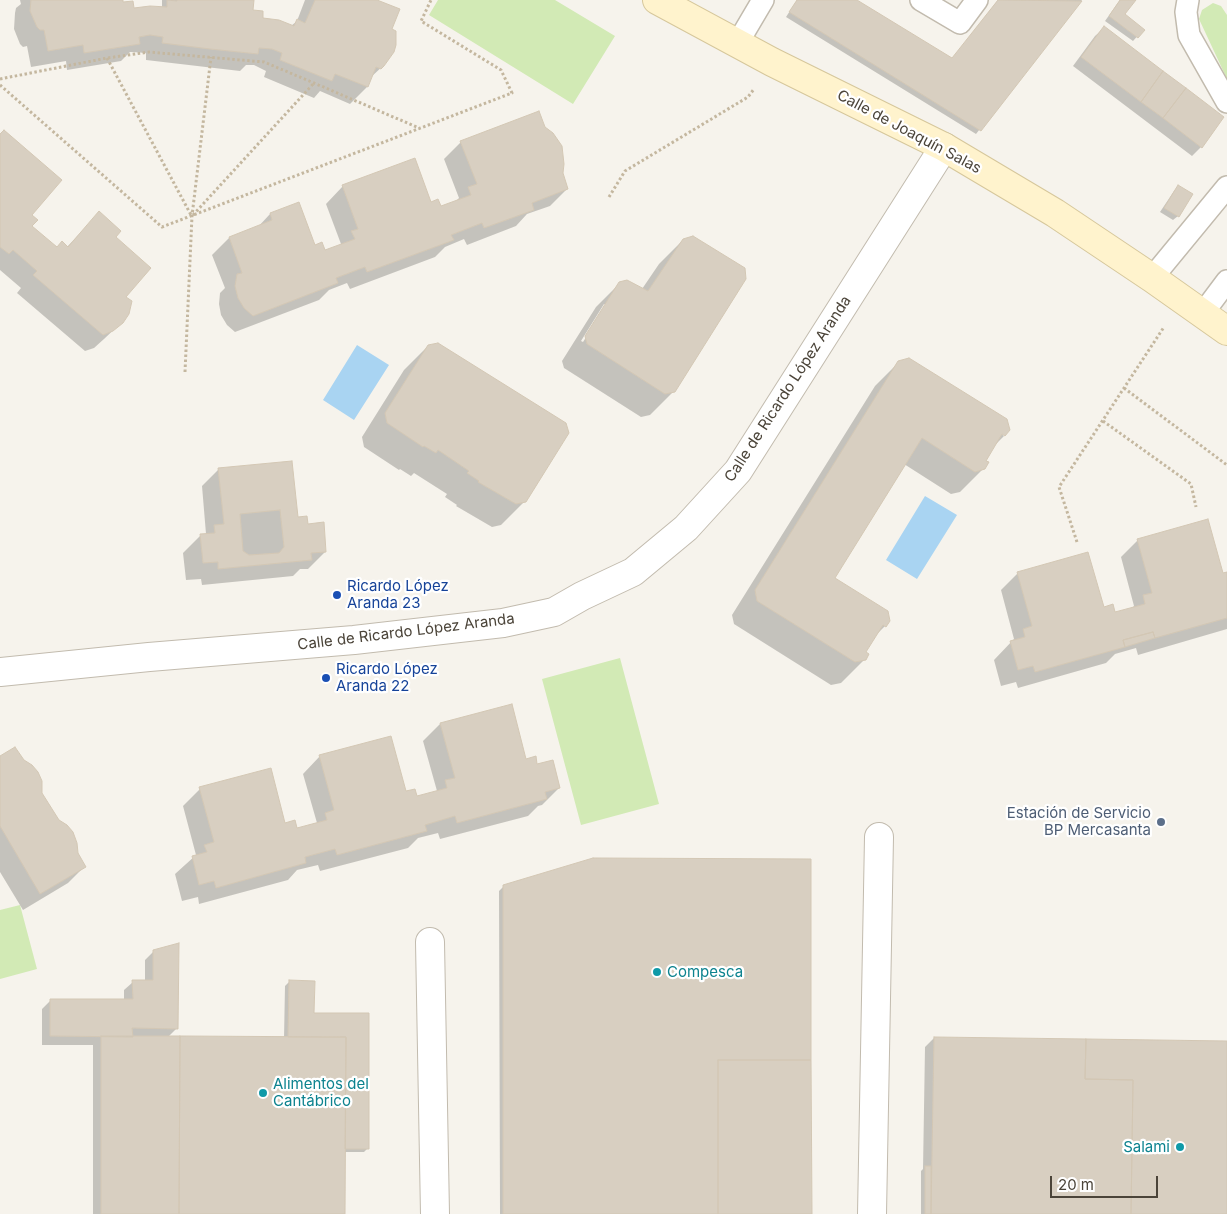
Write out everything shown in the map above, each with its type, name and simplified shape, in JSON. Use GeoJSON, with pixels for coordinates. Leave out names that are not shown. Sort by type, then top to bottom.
{"type":"FeatureCollection","features":[{"type":"Feature","properties":{"kind":"street","name":"Calle de Joaquín Salas"},"geometry":{"type":"LineString","coordinates":[[657,0],[772,62],[944,147],[1055,213],[1227,331]]}},
{"type":"Feature","properties":{"kind":"street","name":"Calle de Ricardo López Aranda"},"geometry":{"type":"LineString","coordinates":[[0,672],[158,656],[354,640],[502,623],[554,612],[582,596],[633,572],[686,528],[738,471],[944,147]]}},
{"type":"Feature","properties":{"kind":"street"},"geometry":{"type":"LineString","coordinates":[[872,1214],[879,837]]}},
{"type":"Feature","properties":{"kind":"street"},"geometry":{"type":"LineString","coordinates":[[430,942],[435,1214]]}},
{"type":"Feature","properties":{"kind":"lane"},"geometry":{"type":"LineString","coordinates":[[737,44],[763,0]]}},
{"type":"Feature","properties":{"kind":"lane"},"geometry":{"type":"LineString","coordinates":[[921,0],[960,23],[977,0]]}},
{"type":"Feature","properties":{"kind":"lane"},"geometry":{"type":"LineString","coordinates":[[1188,0],[1186,12],[1189,35],[1227,102]]}},
{"type":"Feature","properties":{"kind":"lane"},"geometry":{"type":"LineString","coordinates":[[1152,278],[1227,187]]}},
{"type":"Feature","properties":{"kind":"lane"},"geometry":{"type":"LineString","coordinates":[[1193,306],[1227,281]]}},
{"type":"Feature","properties":{"kind":"path"},"geometry":{"type":"LineString","coordinates":[[0,85],[162,227],[512,93],[500,70],[421,21],[432,0]]}},
{"type":"Feature","properties":{"kind":"path"},"geometry":{"type":"LineString","coordinates":[[0,79],[107,58],[149,52],[264,62],[419,129]]}},
{"type":"Feature","properties":{"kind":"path"},"geometry":{"type":"LineString","coordinates":[[185,372],[192,216],[211,57]]}},
{"type":"Feature","properties":{"kind":"path"},"geometry":{"type":"LineString","coordinates":[[107,58],[192,216]]}},
{"type":"Feature","properties":{"kind":"path"},"geometry":{"type":"LineString","coordinates":[[609,197],[625,171],[748,97],[772,62]]}},
{"type":"Feature","properties":{"kind":"path"},"geometry":{"type":"LineString","coordinates":[[192,216],[314,83]]}},
{"type":"Feature","properties":{"kind":"path"},"geometry":{"type":"LineString","coordinates":[[1077,542],[1059,487],[1124,388],[1193,306]]}},
{"type":"Feature","properties":{"kind":"path"},"geometry":{"type":"LineString","coordinates":[[1124,388],[1227,465]]}},
{"type":"Feature","properties":{"kind":"path"},"geometry":{"type":"LineString","coordinates":[[1103,421],[1192,484],[1196,507]]}},
{"type":"Feature","properties":{"kind":"green space"},"geometry":{"type":"Polygon","coordinates":[[[438,0],[555,0],[615,36],[573,104],[429,15],[438,0]]]}},
{"type":"Feature","properties":{"kind":"green space"},"geometry":{"type":"Polygon","coordinates":[[[1213,3],[1221,6],[1227,15],[1227,79],[1199,19],[1202,10],[1213,3]]]}},
{"type":"Feature","properties":{"kind":"green space"},"geometry":{"type":"Polygon","coordinates":[[[620,658],[659,804],[581,825],[542,679],[620,658]]]}},
{"type":"Feature","properties":{"kind":"green space"},"geometry":{"type":"Polygon","coordinates":[[[20,905],[37,969],[0,979],[0,910],[20,905]]]}},
{"type":"Feature","properties":{"kind":"water"},"geometry":{"type":"Polygon","coordinates":[[[357,345],[389,365],[354,420],[323,400],[357,345]]]}},
{"type":"Feature","properties":{"kind":"water"},"geometry":{"type":"Polygon","coordinates":[[[925,496],[957,515],[917,579],[886,560],[925,496]]]}},
{"type":"Feature","properties":{"kind":"building"},"geometry":{"type":"Polygon","coordinates":[[[31,0],[123,0],[123,2],[133,1],[134,8],[150,6],[167,7],[167,0],[254,0],[253,10],[263,11],[263,18],[279,20],[294,26],[297,19],[305,23],[315,0],[377,0],[400,9],[392,29],[396,31],[394,52],[381,69],[376,67],[368,87],[335,74],[332,81],[280,60],[282,53],[272,49],[259,48],[258,54],[210,49],[162,43],[163,37],[150,35],[139,37],[140,44],[84,53],[83,45],[48,51],[44,30],[40,30],[37,27],[30,11],[31,0]]]}},
{"type":"Feature","properties":{"kind":"building"},"geometry":{"type":"Polygon","coordinates":[[[797,0],[857,0],[952,58],[998,0],[1082,1],[981,131],[789,12],[797,0]]]}},
{"type":"Feature","properties":{"kind":"building"},"geometry":{"type":"Polygon","coordinates":[[[1120,0],[1136,0],[1125,14],[1145,30],[1138,38],[1109,16],[1120,0]]]}},
{"type":"Feature","properties":{"kind":"building"},"geometry":{"type":"Polygon","coordinates":[[[1104,26],[1163,71],[1141,102],[1081,57],[1104,26]]]}},
{"type":"Feature","properties":{"kind":"building"},"geometry":{"type":"Polygon","coordinates":[[[1163,71],[1186,88],[1163,118],[1141,102],[1163,71]]]}},
{"type":"Feature","properties":{"kind":"building"},"geometry":{"type":"Polygon","coordinates":[[[1186,88],[1224,117],[1202,148],[1163,118],[1186,88]]]}},
{"type":"Feature","properties":{"kind":"building"},"geometry":{"type":"Polygon","coordinates":[[[539,111],[545,127],[553,133],[562,146],[563,173],[568,189],[532,203],[534,210],[484,228],[482,223],[451,235],[454,240],[367,272],[365,267],[336,278],[338,283],[253,316],[244,308],[238,298],[235,286],[237,274],[242,273],[229,237],[272,220],[270,213],[299,202],[315,245],[322,242],[325,250],[355,239],[351,231],[358,229],[342,185],[415,158],[431,202],[438,199],[441,206],[471,195],[468,187],[477,184],[460,141],[539,111]]]}},
{"type":"Feature","properties":{"kind":"building"},"geometry":{"type":"Polygon","coordinates":[[[4,130],[62,180],[32,215],[38,220],[32,226],[57,247],[62,241],[68,247],[99,211],[121,231],[116,237],[151,268],[126,297],[132,301],[129,314],[123,323],[113,331],[103,335],[33,275],[37,271],[13,250],[9,254],[0,247],[0,134],[4,130]]]}},
{"type":"Feature","properties":{"kind":"building"},"geometry":{"type":"Polygon","coordinates":[[[1178,185],[1193,194],[1179,217],[1164,208],[1178,185]]]}},
{"type":"Feature","properties":{"kind":"building"},"geometry":{"type":"Polygon","coordinates":[[[693,236],[745,268],[746,279],[675,392],[665,394],[587,344],[585,336],[619,282],[627,280],[648,291],[683,239],[693,236]]]}},
{"type":"Feature","properties":{"kind":"building"},"geometry":{"type":"Polygon","coordinates":[[[438,343],[566,423],[569,433],[526,502],[516,504],[478,482],[467,473],[469,471],[438,450],[436,453],[423,447],[387,423],[385,413],[428,345],[438,343]]]}},
{"type":"Feature","properties":{"kind":"building"},"geometry":{"type":"Polygon","coordinates":[[[909,358],[1007,419],[1010,430],[1005,436],[1002,434],[986,461],[989,462],[985,469],[975,472],[922,438],[835,578],[888,611],[890,621],[886,627],[883,625],[866,652],[869,654],[866,660],[855,662],[757,601],[755,590],[898,361],[909,358]]]}},
{"type":"Feature","properties":{"kind":"building"},"geometry":{"type":"Polygon","coordinates":[[[292,461],[298,517],[307,516],[308,524],[324,522],[326,552],[311,553],[312,560],[218,569],[218,562],[203,563],[200,534],[215,533],[214,525],[224,524],[218,468],[292,461]]]}},
{"type":"Feature","properties":{"kind":"building"},"geometry":{"type":"Polygon","coordinates":[[[280,510],[284,547],[279,553],[249,555],[243,551],[240,514],[280,510]]]}},
{"type":"Feature","properties":{"kind":"building"},"geometry":{"type":"Polygon","coordinates":[[[1208,519],[1223,573],[1227,572],[1227,618],[1155,638],[1153,632],[1123,640],[1125,647],[1035,672],[1033,666],[1018,670],[1010,641],[1025,637],[1023,629],[1032,626],[1017,572],[1088,552],[1104,607],[1113,604],[1115,612],[1145,604],[1143,595],[1152,593],[1137,539],[1208,519]]]}},
{"type":"Feature","properties":{"kind":"building"},"geometry":{"type":"Polygon","coordinates":[[[1153,632],[1155,638],[1125,647],[1123,640],[1153,632]]]}},
{"type":"Feature","properties":{"kind":"building"},"geometry":{"type":"Polygon","coordinates":[[[512,704],[526,759],[536,756],[537,764],[553,760],[560,788],[545,792],[547,799],[457,823],[455,816],[425,825],[427,831],[337,855],[335,849],[305,857],[306,863],[216,888],[214,881],[199,885],[192,856],[207,852],[204,845],[214,842],[199,787],[271,768],[285,823],[295,820],[297,828],[327,820],[325,813],[334,810],[319,755],[391,736],[406,791],[415,789],[417,796],[447,788],[445,780],[455,778],[440,723],[512,704]]]}},
{"type":"Feature","properties":{"kind":"building"},"geometry":{"type":"Polygon","coordinates":[[[15,747],[24,760],[38,772],[42,781],[42,793],[59,820],[73,832],[78,853],[86,867],[40,894],[0,826],[0,756],[15,747]]]}},
{"type":"Feature","properties":{"kind":"building","name":"Compesca"},"geometry":{"type":"Polygon","coordinates":[[[593,858],[811,859],[811,1060],[718,1060],[718,1214],[503,1214],[503,885],[593,858]]]}},
{"type":"Feature","properties":{"kind":"building"},"geometry":{"type":"Polygon","coordinates":[[[179,943],[178,1029],[132,1028],[133,1037],[50,1036],[50,999],[133,999],[132,980],[153,980],[153,950],[179,943]]]}},
{"type":"Feature","properties":{"kind":"building"},"geometry":{"type":"Polygon","coordinates":[[[289,980],[315,981],[314,1013],[369,1013],[369,1149],[345,1149],[346,1037],[288,1037],[289,980]]]}},
{"type":"Feature","properties":{"kind":"building"},"geometry":{"type":"Polygon","coordinates":[[[101,1036],[180,1036],[179,1214],[101,1214],[101,1036]]]}},
{"type":"Feature","properties":{"kind":"building","name":"Alimentos del Cantábrico"},"geometry":{"type":"Polygon","coordinates":[[[180,1036],[346,1037],[345,1214],[179,1214],[180,1036]]]}},
{"type":"Feature","properties":{"kind":"building"},"geometry":{"type":"Polygon","coordinates":[[[934,1037],[1086,1039],[1085,1079],[1133,1080],[1131,1214],[931,1214],[934,1037]]]}},
{"type":"Feature","properties":{"kind":"building","name":"Salami"},"geometry":{"type":"Polygon","coordinates":[[[1086,1039],[1227,1041],[1227,1214],[1131,1214],[1133,1080],[1085,1079],[1086,1039]]]}},
{"type":"Feature","properties":{"kind":"building"},"geometry":{"type":"Polygon","coordinates":[[[718,1060],[811,1060],[812,1214],[718,1214],[718,1060]]]}},
{"type":"Feature","properties":{"kind":"building"},"geometry":{"type":"Polygon","coordinates":[[[925,1166],[931,1166],[931,1214],[925,1214],[925,1166]]]}},
{"type":"Feature","properties":{"kind":"place","name":"Ricardo López Aranda 23"},"geometry":{"type":"Point","coordinates":[337,595]}},
{"type":"Feature","properties":{"kind":"place","name":"Ricardo López Aranda 22"},"geometry":{"type":"Point","coordinates":[326,678]}},
{"type":"Feature","properties":{"kind":"place","name":"Estación de Servicio BP Mercasanta"},"geometry":{"type":"Point","coordinates":[1161,822]}},
{"type":"Feature","properties":{"kind":"place","name":"Compesca"},"geometry":{"type":"Point","coordinates":[657,972]}},
{"type":"Feature","properties":{"kind":"place","name":"Alimentos del Cantábrico"},"geometry":{"type":"Point","coordinates":[263,1093]}},
{"type":"Feature","properties":{"kind":"place","name":"Salami"},"geometry":{"type":"Point","coordinates":[1180,1147]}}]}
